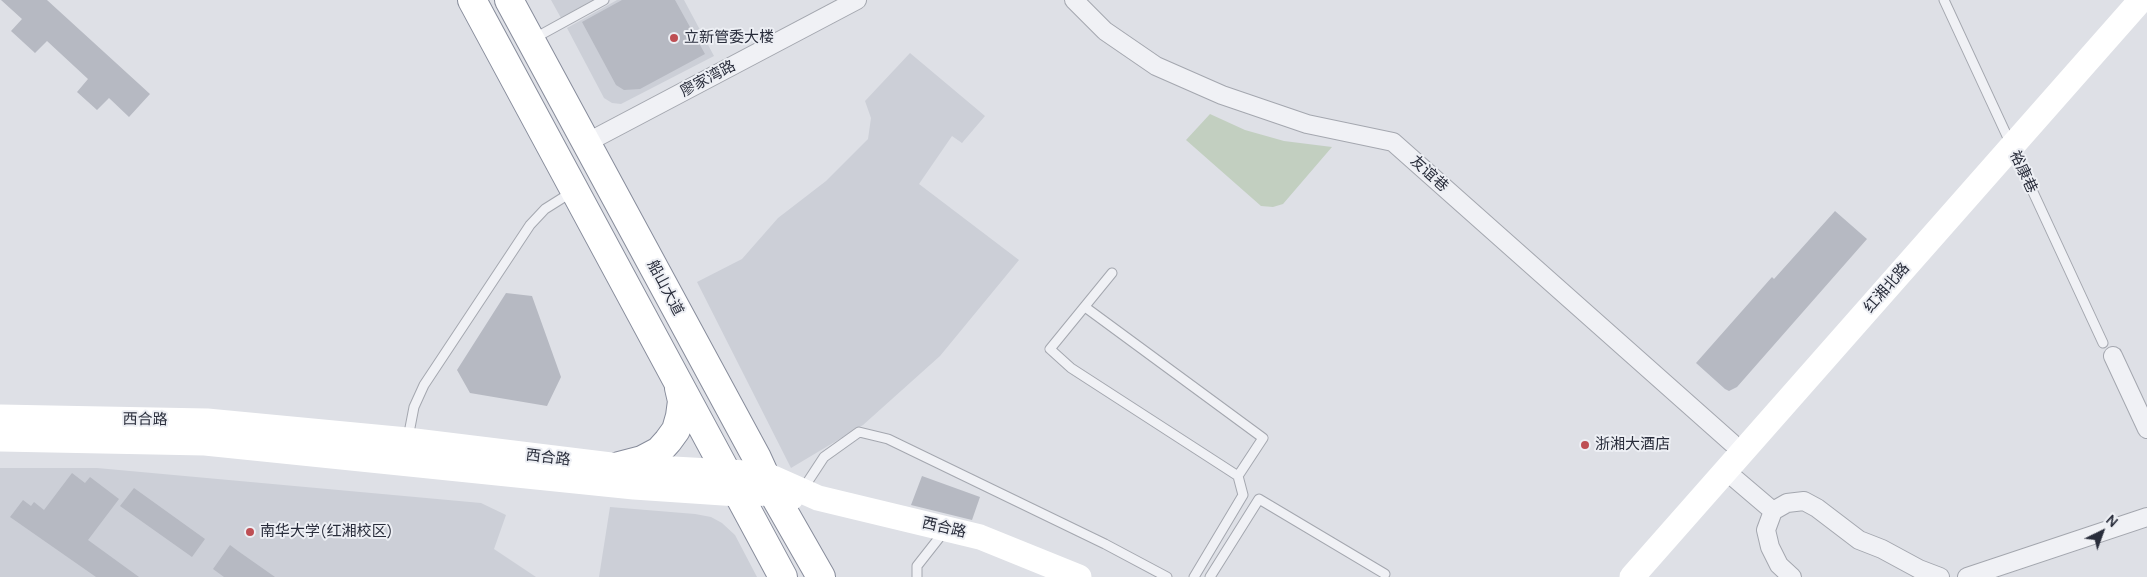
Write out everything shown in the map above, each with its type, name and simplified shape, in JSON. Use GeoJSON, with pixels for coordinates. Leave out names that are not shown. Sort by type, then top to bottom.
{"type":"FeatureCollection","features":[{"type":"Feature","properties":{"kind":"highway"},"geometry":{"type":"LineString","coordinates":[[472,0],[780,571]]}},
{"type":"Feature","properties":{"kind":"highway","name":"船山大道"},"geometry":{"type":"LineString","coordinates":[[509,0],[821,577]]}},
{"type":"Feature","properties":{"kind":"highway"},"geometry":{"type":"LineString","coordinates":[[626,476],[642,460],[659,451],[676,430],[682,401],[678,382]]}},
{"type":"Feature","properties":{"kind":"main road","name":"红湘北路"},"geometry":{"type":"LineString","coordinates":[[1632,577],[1726,471],[2009,140],[2122,0]]}},
{"type":"Feature","properties":{"kind":"main road","name":"红湘北路"},"geometry":{"type":"LineString","coordinates":[[1613,577],[1732,443],[2009,140],[2142,0]]}},
{"type":"Feature","properties":{"kind":"main road","name":"西合路"},"geometry":{"type":"LineString","coordinates":[[0,417],[206,421],[407,440],[738,494],[769,483],[801,491],[818,498],[980,537],[1080,577]]}},
{"type":"Feature","properties":{"kind":"main road","name":"西合路"},"geometry":{"type":"LineString","coordinates":[[0,439],[205,443],[626,476],[724,470],[976,548],[1046,577]]}},
{"type":"Feature","properties":{"kind":"main road"},"geometry":{"type":"LineString","coordinates":[[626,476],[721,504],[741,520],[780,571]]}},
{"type":"Feature","properties":{"kind":"street","name":"廖家湾路"},"geometry":{"type":"LineString","coordinates":[[586,143],[857,0]]}},
{"type":"Feature","properties":{"kind":"street","name":"友谊巷"},"geometry":{"type":"LineString","coordinates":[[1074,0],[1104,31],[1164,70],[1222,95],[1307,124],[1393,142],[1732,443]]}},
{"type":"Feature","properties":{"kind":"street"},"geometry":{"type":"LineString","coordinates":[[2108,350],[2147,429]]}},
{"type":"Feature","properties":{"kind":"street"},"geometry":{"type":"LineString","coordinates":[[1726,471],[1773,511]]}},
{"type":"Feature","properties":{"kind":"street"},"geometry":{"type":"LineString","coordinates":[[1792,577],[1779,565],[1770,547],[1766,530],[1773,511],[1787,503],[1804,501],[1818,508],[1859,540],[1940,577]]}},
{"type":"Feature","properties":{"kind":"street"},"geometry":{"type":"LineString","coordinates":[[1967,577],[2147,517]]}},
{"type":"Feature","properties":{"kind":"lane"},"geometry":{"type":"LineString","coordinates":[[531,40],[604,0]]}},
{"type":"Feature","properties":{"kind":"lane","name":"裕康巷"},"geometry":{"type":"LineString","coordinates":[[1944,0],[2108,350]]}},
{"type":"Feature","properties":{"kind":"lane"},"geometry":{"type":"LineString","coordinates":[[407,440],[414,407],[424,385],[530,225],[545,209],[574,190]]}},
{"type":"Feature","properties":{"kind":"lane"},"geometry":{"type":"LineString","coordinates":[[1112,273],[1050,349],[1071,368],[1238,476],[1243,496],[1194,577]]}},
{"type":"Feature","properties":{"kind":"lane"},"geometry":{"type":"LineString","coordinates":[[1084,307],[1263,438],[1238,476]]}},
{"type":"Feature","properties":{"kind":"lane"},"geometry":{"type":"LineString","coordinates":[[801,491],[824,457],[859,432],[888,438],[1105,544],[1167,577]]}},
{"type":"Feature","properties":{"kind":"lane"},"geometry":{"type":"LineString","coordinates":[[1210,577],[1259,499],[1385,574]]}},
{"type":"Feature","properties":{"kind":"lane"},"geometry":{"type":"LineString","coordinates":[[917,577],[918,566],[939,538]]}},
{"type":"Feature","properties":{"kind":"shaded area"},"geometry":{"type":"Polygon","coordinates":[[[551,0],[593,0],[561,18],[551,0]]]}},
{"type":"Feature","properties":{"kind":"shaded area","name":"立新管委大楼"},"geometry":{"type":"Polygon","coordinates":[[[617,0],[684,0],[714,56],[621,104],[612,103],[604,98],[567,28],[617,0]]]}},
{"type":"Feature","properties":{"kind":"shaded area"},"geometry":{"type":"Polygon","coordinates":[[[910,53],[985,116],[962,143],[952,136],[919,184],[1019,260],[940,356],[863,425],[791,468],[697,282],[742,259],[778,218],[826,181],[868,139],[871,118],[865,101],[910,53]]]}},
{"type":"Feature","properties":{"kind":"shaded area","name":"南华大学(红湘校区)"},"geometry":{"type":"Polygon","coordinates":[[[0,468],[97,468],[481,503],[506,515],[494,549],[536,577],[0,577],[0,468]]]}},
{"type":"Feature","properties":{"kind":"shaded area"},"geometry":{"type":"Polygon","coordinates":[[[610,507],[711,517],[722,523],[735,535],[757,577],[599,577],[610,507]]]}},
{"type":"Feature","properties":{"kind":"green space"},"geometry":{"type":"Polygon","coordinates":[[[1210,114],[1245,130],[1284,141],[1332,147],[1283,204],[1273,207],[1261,206],[1186,140],[1210,114]]]}},
{"type":"Feature","properties":{"kind":"building"},"geometry":{"type":"Polygon","coordinates":[[[1,0],[47,0],[150,94],[129,117],[109,98],[97,110],[77,92],[88,79],[47,41],[35,53],[11,31],[22,19],[1,0]]]}},
{"type":"Feature","properties":{"kind":"building","name":"立新管委大楼"},"geometry":{"type":"Polygon","coordinates":[[[622,0],[675,0],[705,54],[640,89],[624,90],[616,85],[582,22],[622,0]]]}},
{"type":"Feature","properties":{"kind":"building"},"geometry":{"type":"Polygon","coordinates":[[[1835,211],[1867,239],[1737,387],[1729,391],[1725,389],[1696,363],[1772,277],[1774,279],[1835,211]]]}},
{"type":"Feature","properties":{"kind":"building"},"geometry":{"type":"Polygon","coordinates":[[[506,293],[532,296],[561,377],[547,406],[470,393],[457,370],[506,293]]]}},
{"type":"Feature","properties":{"kind":"building"},"geometry":{"type":"Polygon","coordinates":[[[72,473],[85,483],[90,477],[119,499],[88,540],[139,577],[96,577],[10,517],[23,500],[31,506],[34,502],[44,510],[72,473]]]}},
{"type":"Feature","properties":{"kind":"building"},"geometry":{"type":"Polygon","coordinates":[[[922,476],[980,497],[972,520],[911,505],[922,476]]]}},
{"type":"Feature","properties":{"kind":"building"},"geometry":{"type":"Polygon","coordinates":[[[134,488],[205,539],[192,557],[120,506],[134,488]]]}},
{"type":"Feature","properties":{"kind":"building"},"geometry":{"type":"Polygon","coordinates":[[[230,545],[275,577],[224,577],[213,569],[230,545]]]}},
{"type":"Feature","properties":{"kind":"place","name":"立新管委大楼"},"geometry":{"type":"Point","coordinates":[674,38]}},
{"type":"Feature","properties":{"kind":"place","name":"浙湘大酒店"},"geometry":{"type":"Point","coordinates":[1585,445]}},
{"type":"Feature","properties":{"kind":"place","name":"南华大学(红湘校区)"},"geometry":{"type":"Point","coordinates":[250,532]}}]}
